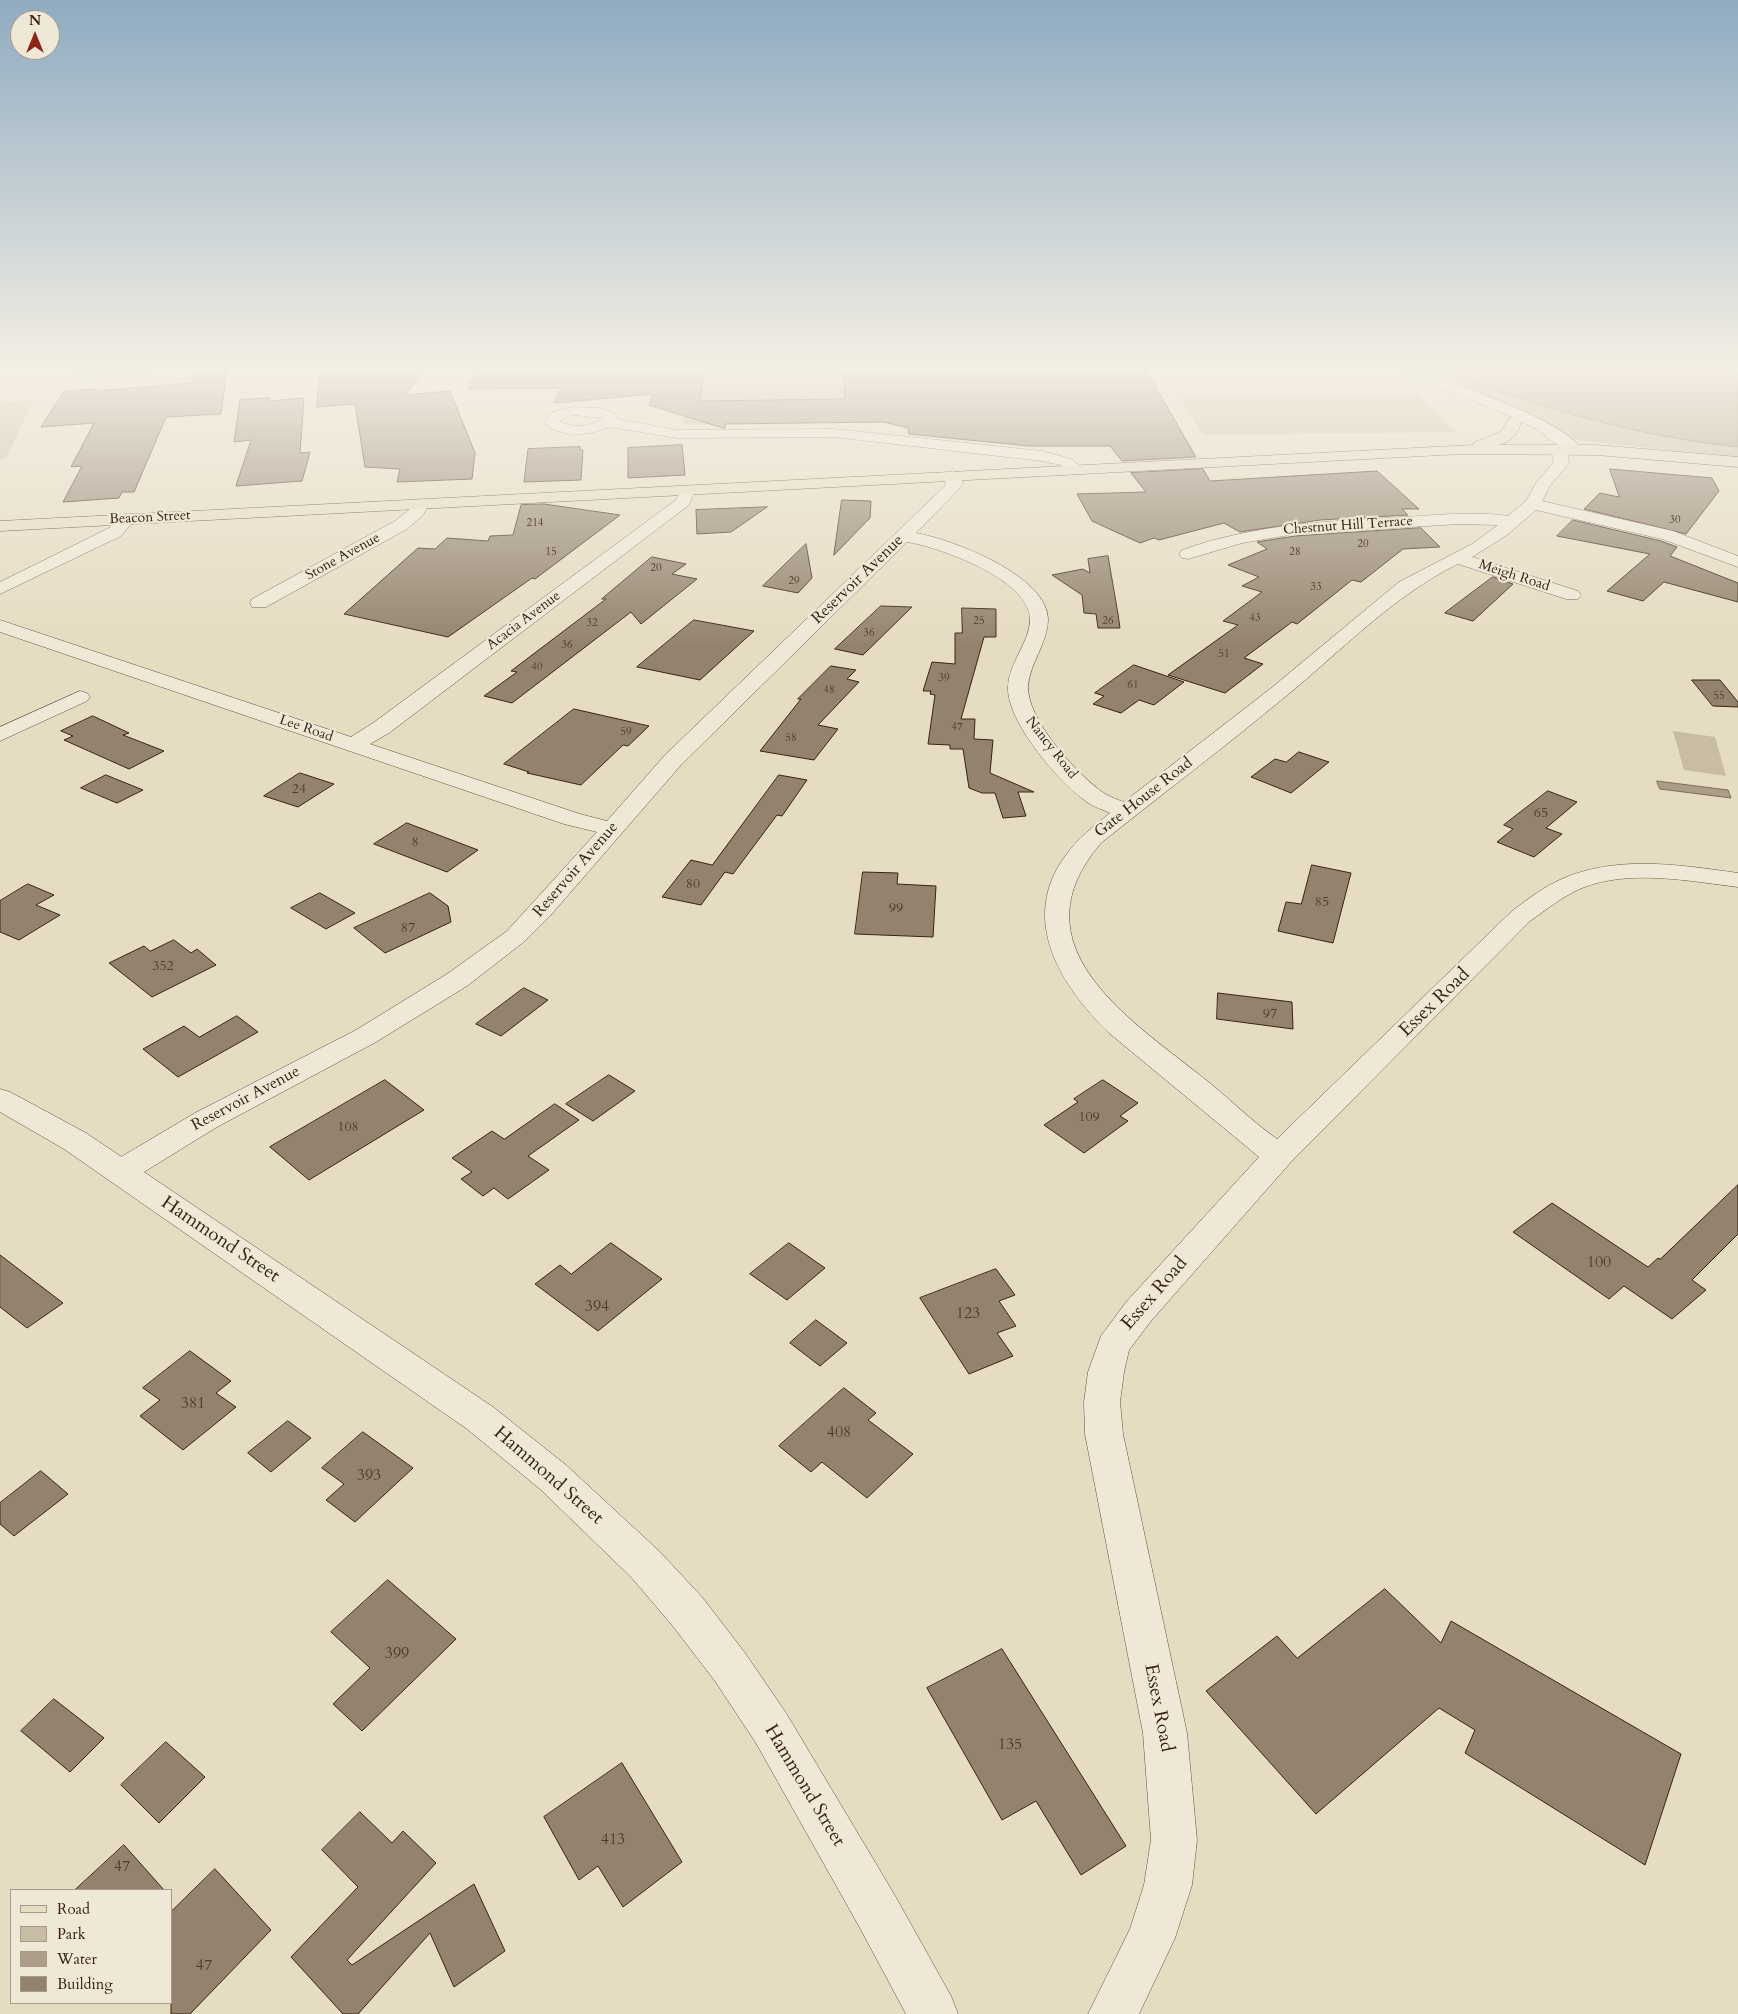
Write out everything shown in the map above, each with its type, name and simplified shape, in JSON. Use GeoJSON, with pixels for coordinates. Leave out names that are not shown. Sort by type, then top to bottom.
{"type":"FeatureCollection","features":[{"type":"Feature","properties":{"kind":"main road","name":"Beacon Street"},"geometry":{"type":"LineString","coordinates":[[0,526],[1269,459]]}},
{"type":"Feature","properties":{"kind":"main road","name":"Beacon Street"},"geometry":{"type":"LineString","coordinates":[[1697,459],[1738,462]]}},
{"type":"Feature","properties":{"kind":"street"},"geometry":{"type":"LineString","coordinates":[[1001,459],[1013,472]]}},
{"type":"Feature","properties":{"kind":"street"},"geometry":{"type":"LineString","coordinates":[[1056,459],[1066,462],[1076,469]]}},
{"type":"Feature","properties":{"kind":"street"},"geometry":{"type":"LineString","coordinates":[[1562,459],[1542,486],[1534,504],[1668,535],[1738,562]]}},
{"type":"Feature","properties":{"kind":"street","name":"Reservoir Avenue"},"geometry":{"type":"LineString","coordinates":[[120,1172],[206,1120],[366,1036],[489,958],[541,911],[690,743],[952,488],[955,483],[952,476]]}},
{"type":"Feature","properties":{"kind":"street","name":"Acacia Avenue"},"geometry":{"type":"LineString","coordinates":[[353,745],[381,728],[683,502],[687,491]]}},
{"type":"Feature","properties":{"kind":"street","name":"Stone Avenue"},"geometry":{"type":"LineString","coordinates":[[259,603],[401,525],[417,512],[421,504]]}},
{"type":"Feature","properties":{"kind":"street","name":"Gate House Road"},"geometry":{"type":"LineString","coordinates":[[1279,1155],[1244,1131],[1198,1088],[1119,1025],[1099,1006],[1074,970],[1065,950],[1055,915],[1062,880],[1080,850],[1126,811],[1277,693],[1405,586],[1478,548],[1534,504]]}},
{"type":"Feature","properties":{"kind":"street"},"geometry":{"type":"LineString","coordinates":[[0,589],[115,532],[127,519]]}},
{"type":"Feature","properties":{"kind":"street","name":"Chestnut Hill Terrace"},"geometry":{"type":"LineString","coordinates":[[1188,554],[1231,539],[1279,531],[1470,519],[1512,522]]}},
{"type":"Feature","properties":{"kind":"street","name":"Nancy Road"},"geometry":{"type":"LineString","coordinates":[[903,536],[932,541],[959,551],[1017,583],[1032,600],[1039,618],[1018,689],[1023,714],[1079,784],[1090,794],[1126,811]]}},
{"type":"Feature","properties":{"kind":"street","name":"Meigh Road"},"geometry":{"type":"LineString","coordinates":[[1457,558],[1572,595]]}},
{"type":"Feature","properties":{"kind":"street","name":"Lee Road"},"geometry":{"type":"LineString","coordinates":[[0,626],[572,819],[612,829]]}},
{"type":"Feature","properties":{"kind":"street"},"geometry":{"type":"LineString","coordinates":[[0,735],[80,697]]}},
{"type":"Feature","properties":{"kind":"street","name":"Essex Road"},"geometry":{"type":"LineString","coordinates":[[1113,2014],[1152,1938],[1168,1885],[1174,1840],[1165,1733],[1104,1434],[1102,1402],[1106,1372],[1113,1346],[1139,1311],[1279,1155],[1522,916],[1574,882],[1617,874],[1667,873],[1738,880]]}},
{"type":"Feature","properties":{"kind":"street","name":"Hammond Street"},"geometry":{"type":"LineString","coordinates":[[0,1099],[47,1124],[120,1172],[480,1418],[553,1476],[645,1564],[694,1619],[730,1667],[771,1728],[877,1911],[933,2014]]}},
{"type":"Feature","properties":{"kind":"green space"},"geometry":{"type":"Polygon","coordinates":[[[1673,731],[1715,737],[1726,776],[1684,770],[1673,731]]]}},
{"type":"Feature","properties":{"kind":"water"},"geometry":{"type":"Polygon","coordinates":[[[1657,781],[1728,790],[1731,798],[1660,789],[1657,781]]]}},
{"type":"Feature","properties":{"kind":"building"},"geometry":{"type":"Polygon","coordinates":[[[75,459],[148,459],[134,492],[122,492],[119,498],[63,502],[82,466],[71,467],[75,459]]]}},
{"type":"Feature","properties":{"kind":"building"},"geometry":{"type":"Polygon","coordinates":[[[245,459],[308,459],[302,481],[236,486],[245,459]]]}},
{"type":"Feature","properties":{"kind":"building"},"geometry":{"type":"Polygon","coordinates":[[[364,459],[474,459],[472,479],[397,482],[400,469],[365,467],[364,459]]]}},
{"type":"Feature","properties":{"kind":"building"},"geometry":{"type":"Polygon","coordinates":[[[527,459],[582,459],[581,480],[524,482],[527,459]]]}},
{"type":"Feature","properties":{"kind":"building"},"geometry":{"type":"Polygon","coordinates":[[[628,459],[683,459],[685,475],[628,478],[628,459]]]}},
{"type":"Feature","properties":{"kind":"building"},"geometry":{"type":"Polygon","coordinates":[[[1120,459],[1159,459],[1122,461],[1120,459]]]}},
{"type":"Feature","properties":{"kind":"building"},"geometry":{"type":"Polygon","coordinates":[[[1203,469],[1210,481],[1377,471],[1419,509],[1402,509],[1408,515],[1320,520],[1240,532],[1224,523],[1159,540],[1154,538],[1140,543],[1092,521],[1077,494],[1146,492],[1131,473],[1203,469]]]}},
{"type":"Feature","properties":{"kind":"building"},"geometry":{"type":"Polygon","coordinates":[[[1610,469],[1712,478],[1719,491],[1686,534],[1584,509],[1600,493],[1619,497],[1610,469]]]}},
{"type":"Feature","properties":{"kind":"building"},"geometry":{"type":"Polygon","coordinates":[[[842,500],[871,501],[870,518],[834,555],[842,500]]]}},
{"type":"Feature","properties":{"kind":"building"},"geometry":{"type":"Polygon","coordinates":[[[544,504],[620,515],[535,579],[532,578],[448,637],[344,614],[418,548],[435,549],[447,538],[488,541],[490,536],[513,535],[521,505],[544,504]]]}},
{"type":"Feature","properties":{"kind":"building"},"geometry":{"type":"Polygon","coordinates":[[[767,507],[731,532],[697,534],[696,510],[767,507]]]}},
{"type":"Feature","properties":{"kind":"building"},"geometry":{"type":"Polygon","coordinates":[[[1573,520],[1661,541],[1677,547],[1670,556],[1738,583],[1738,602],[1664,582],[1643,601],[1607,591],[1650,554],[1557,536],[1573,520]]]}},
{"type":"Feature","properties":{"kind":"building"},"geometry":{"type":"Polygon","coordinates":[[[1421,528],[1440,547],[1403,549],[1361,582],[1352,580],[1297,624],[1292,622],[1244,658],[1263,664],[1225,693],[1168,675],[1238,625],[1223,621],[1262,592],[1242,586],[1259,577],[1228,565],[1267,549],[1257,542],[1295,536],[1421,528]]]}},
{"type":"Feature","properties":{"kind":"building"},"geometry":{"type":"Polygon","coordinates":[[[806,544],[812,578],[798,593],[763,586],[806,544]]]}},
{"type":"Feature","properties":{"kind":"building"},"geometry":{"type":"Polygon","coordinates":[[[1108,556],[1120,628],[1098,628],[1096,614],[1084,613],[1082,595],[1052,575],[1083,569],[1090,573],[1088,559],[1108,556]]]}},
{"type":"Feature","properties":{"kind":"building"},"geometry":{"type":"Polygon","coordinates":[[[652,557],[686,564],[672,574],[697,579],[641,624],[631,612],[512,703],[484,696],[517,672],[511,671],[606,599],[602,599],[652,557]]]}},
{"type":"Feature","properties":{"kind":"building"},"geometry":{"type":"Polygon","coordinates":[[[1493,577],[1513,584],[1473,621],[1445,613],[1493,577]]]}},
{"type":"Feature","properties":{"kind":"building"},"geometry":{"type":"Polygon","coordinates":[[[881,606],[912,607],[863,655],[835,649],[881,606]]]}},
{"type":"Feature","properties":{"kind":"building"},"geometry":{"type":"Polygon","coordinates":[[[962,608],[996,609],[996,637],[984,637],[961,719],[975,719],[974,739],[993,740],[990,773],[1034,792],[1018,792],[1026,816],[1003,818],[995,793],[982,793],[969,788],[963,749],[950,749],[950,745],[928,744],[935,695],[930,694],[931,691],[923,691],[932,662],[955,664],[955,633],[962,633],[962,608]]]}},
{"type":"Feature","properties":{"kind":"building"},"geometry":{"type":"Polygon","coordinates":[[[694,620],[754,631],[700,680],[637,667],[694,620]]]}},
{"type":"Feature","properties":{"kind":"building"},"geometry":{"type":"Polygon","coordinates":[[[1134,665],[1184,682],[1154,705],[1139,700],[1121,713],[1093,704],[1104,696],[1095,693],[1134,665]]]}},
{"type":"Feature","properties":{"kind":"building"},"geometry":{"type":"Polygon","coordinates":[[[831,666],[856,670],[847,679],[859,682],[818,725],[838,729],[814,760],[760,751],[801,699],[798,699],[831,666]]]}},
{"type":"Feature","properties":{"kind":"building"},"geometry":{"type":"Polygon","coordinates":[[[1692,680],[1720,680],[1738,702],[1738,707],[1713,706],[1692,680]]]}},
{"type":"Feature","properties":{"kind":"building"},"geometry":{"type":"Polygon","coordinates":[[[574,709],[649,726],[628,746],[623,745],[581,785],[527,773],[529,772],[504,764],[574,709]]]}},
{"type":"Feature","properties":{"kind":"building"},"geometry":{"type":"Polygon","coordinates":[[[93,716],[129,733],[123,735],[164,751],[129,769],[64,740],[73,736],[61,731],[93,716]]]}},
{"type":"Feature","properties":{"kind":"building"},"geometry":{"type":"Polygon","coordinates":[[[1299,752],[1329,762],[1291,793],[1251,777],[1275,759],[1286,762],[1299,752]]]}},
{"type":"Feature","properties":{"kind":"building"},"geometry":{"type":"Polygon","coordinates":[[[300,773],[334,784],[298,807],[264,796],[300,773]]]}},
{"type":"Feature","properties":{"kind":"building"},"geometry":{"type":"Polygon","coordinates":[[[106,775],[143,790],[117,803],[81,788],[106,775]]]}},
{"type":"Feature","properties":{"kind":"building"},"geometry":{"type":"Polygon","coordinates":[[[779,775],[807,780],[782,816],[777,815],[733,874],[725,872],[701,905],[662,897],[691,860],[712,865],[779,775]]]}},
{"type":"Feature","properties":{"kind":"building"},"geometry":{"type":"Polygon","coordinates":[[[1548,791],[1577,802],[1546,828],[1562,834],[1534,857],[1497,842],[1513,829],[1504,825],[1548,791]]]}},
{"type":"Feature","properties":{"kind":"building"},"geometry":{"type":"Polygon","coordinates":[[[407,823],[478,850],[447,872],[374,844],[407,823]]]}},
{"type":"Feature","properties":{"kind":"building"},"geometry":{"type":"Polygon","coordinates":[[[1312,865],[1351,873],[1333,943],[1278,931],[1286,902],[1301,904],[1312,865]]]}},
{"type":"Feature","properties":{"kind":"building"},"geometry":{"type":"Polygon","coordinates":[[[863,872],[898,873],[897,884],[936,886],[933,937],[855,934],[863,872]]]}},
{"type":"Feature","properties":{"kind":"building"},"geometry":{"type":"Polygon","coordinates":[[[28,884],[54,895],[36,905],[60,915],[19,940],[0,932],[0,901],[28,884]]]}},
{"type":"Feature","properties":{"kind":"building"},"geometry":{"type":"Polygon","coordinates":[[[320,893],[355,913],[326,929],[291,908],[320,893]]]}},
{"type":"Feature","properties":{"kind":"building"},"geometry":{"type":"Polygon","coordinates":[[[430,893],[448,906],[451,922],[385,953],[354,928],[430,893]]]}},
{"type":"Feature","properties":{"kind":"building"},"geometry":{"type":"Polygon","coordinates":[[[174,940],[191,953],[197,949],[216,965],[152,997],[109,963],[144,946],[150,951],[174,940]]]}},
{"type":"Feature","properties":{"kind":"building"},"geometry":{"type":"Polygon","coordinates":[[[524,988],[548,1000],[501,1036],[476,1024],[524,988]]]}},
{"type":"Feature","properties":{"kind":"building"},"geometry":{"type":"Polygon","coordinates":[[[1218,993],[1292,1002],[1293,1029],[1217,1019],[1218,993]]]}},
{"type":"Feature","properties":{"kind":"building"},"geometry":{"type":"Polygon","coordinates":[[[237,1016],[258,1032],[178,1077],[143,1049],[184,1026],[199,1037],[237,1016]]]}},
{"type":"Feature","properties":{"kind":"building"},"geometry":{"type":"Polygon","coordinates":[[[609,1075],[635,1091],[593,1121],[566,1104],[609,1075]]]}},
{"type":"Feature","properties":{"kind":"building"},"geometry":{"type":"Polygon","coordinates":[[[385,1080],[424,1110],[309,1180],[270,1147],[385,1080]]]}},
{"type":"Feature","properties":{"kind":"building"},"geometry":{"type":"Polygon","coordinates":[[[1103,1080],[1138,1103],[1120,1116],[1128,1121],[1084,1153],[1044,1125],[1078,1102],[1074,1099],[1103,1080]]]}},
{"type":"Feature","properties":{"kind":"building"},"geometry":{"type":"Polygon","coordinates":[[[555,1104],[579,1120],[528,1156],[549,1170],[508,1199],[494,1188],[483,1196],[461,1179],[472,1172],[452,1158],[492,1131],[504,1139],[555,1104]]]}},
{"type":"Feature","properties":{"kind":"building"},"geometry":{"type":"Polygon","coordinates":[[[1738,1185],[1738,1234],[1692,1280],[1706,1290],[1672,1319],[1624,1286],[1609,1299],[1513,1232],[1552,1203],[1648,1267],[1658,1258],[1660,1259],[1738,1185]]]}},
{"type":"Feature","properties":{"kind":"building"},"geometry":{"type":"Polygon","coordinates":[[[611,1243],[662,1279],[598,1331],[535,1284],[560,1265],[571,1274],[611,1243]]]}},
{"type":"Feature","properties":{"kind":"building"},"geometry":{"type":"Polygon","coordinates":[[[789,1243],[825,1268],[787,1300],[750,1274],[789,1243]]]}},
{"type":"Feature","properties":{"kind":"building"},"geometry":{"type":"Polygon","coordinates":[[[0,1255],[63,1303],[27,1328],[0,1307],[0,1255]]]}},
{"type":"Feature","properties":{"kind":"building"},"geometry":{"type":"Polygon","coordinates":[[[996,1269],[1015,1295],[999,1301],[1016,1326],[997,1333],[1013,1356],[969,1374],[920,1298],[996,1269]]]}},
{"type":"Feature","properties":{"kind":"building"},"geometry":{"type":"Polygon","coordinates":[[[816,1320],[847,1343],[820,1366],[790,1343],[816,1320]]]}},
{"type":"Feature","properties":{"kind":"building"},"geometry":{"type":"Polygon","coordinates":[[[190,1351],[231,1381],[216,1393],[236,1407],[183,1450],[140,1416],[160,1400],[143,1388],[190,1351]]]}},
{"type":"Feature","properties":{"kind":"building"},"geometry":{"type":"Polygon","coordinates":[[[844,1388],[876,1413],[868,1420],[913,1454],[867,1498],[822,1462],[811,1472],[779,1446],[844,1388]]]}},
{"type":"Feature","properties":{"kind":"building"},"geometry":{"type":"Polygon","coordinates":[[[288,1421],[311,1438],[271,1472],[248,1453],[288,1421]]]}},
{"type":"Feature","properties":{"kind":"building"},"geometry":{"type":"Polygon","coordinates":[[[363,1432],[413,1468],[355,1522],[326,1500],[344,1484],[322,1468],[363,1432]]]}},
{"type":"Feature","properties":{"kind":"building"},"geometry":{"type":"Polygon","coordinates":[[[41,1471],[68,1494],[14,1536],[0,1524],[0,1503],[41,1471]]]}},
{"type":"Feature","properties":{"kind":"building"},"geometry":{"type":"Polygon","coordinates":[[[388,1580],[456,1639],[362,1731],[333,1704],[370,1668],[331,1632],[388,1580]]]}},
{"type":"Feature","properties":{"kind":"building"},"geometry":{"type":"Polygon","coordinates":[[[1385,1589],[1441,1643],[1451,1621],[1681,1754],[1645,1865],[1465,1753],[1475,1730],[1439,1708],[1316,1814],[1206,1691],[1277,1636],[1297,1658],[1385,1589]]]}},
{"type":"Feature","properties":{"kind":"building"},"geometry":{"type":"Polygon","coordinates":[[[1002,1649],[1126,1846],[1081,1875],[1036,1801],[1002,1820],[927,1688],[1002,1649]]]}},
{"type":"Feature","properties":{"kind":"building"},"geometry":{"type":"Polygon","coordinates":[[[54,1699],[104,1738],[70,1772],[21,1731],[54,1699]]]}},
{"type":"Feature","properties":{"kind":"building"},"geometry":{"type":"Polygon","coordinates":[[[166,1742],[205,1777],[159,1823],[121,1785],[166,1742]]]}},
{"type":"Feature","properties":{"kind":"building"},"geometry":{"type":"Polygon","coordinates":[[[622,1763],[682,1862],[623,1907],[598,1866],[579,1880],[544,1817],[622,1763]]]}},
{"type":"Feature","properties":{"kind":"building"},"geometry":{"type":"Polygon","coordinates":[[[360,1812],[392,1843],[403,1831],[436,1863],[347,1960],[352,1965],[474,1884],[505,1951],[454,1987],[430,1933],[358,2014],[343,2014],[291,1957],[358,1887],[322,1850],[360,1812]]]}},
{"type":"Feature","properties":{"kind":"building"},"geometry":{"type":"Polygon","coordinates":[[[124,1845],[163,1889],[76,1889],[124,1845]]]}},
{"type":"Feature","properties":{"kind":"building"},"geometry":{"type":"Polygon","coordinates":[[[215,1869],[271,1930],[190,2014],[171,2014],[172,1911],[215,1869]]]}}]}
